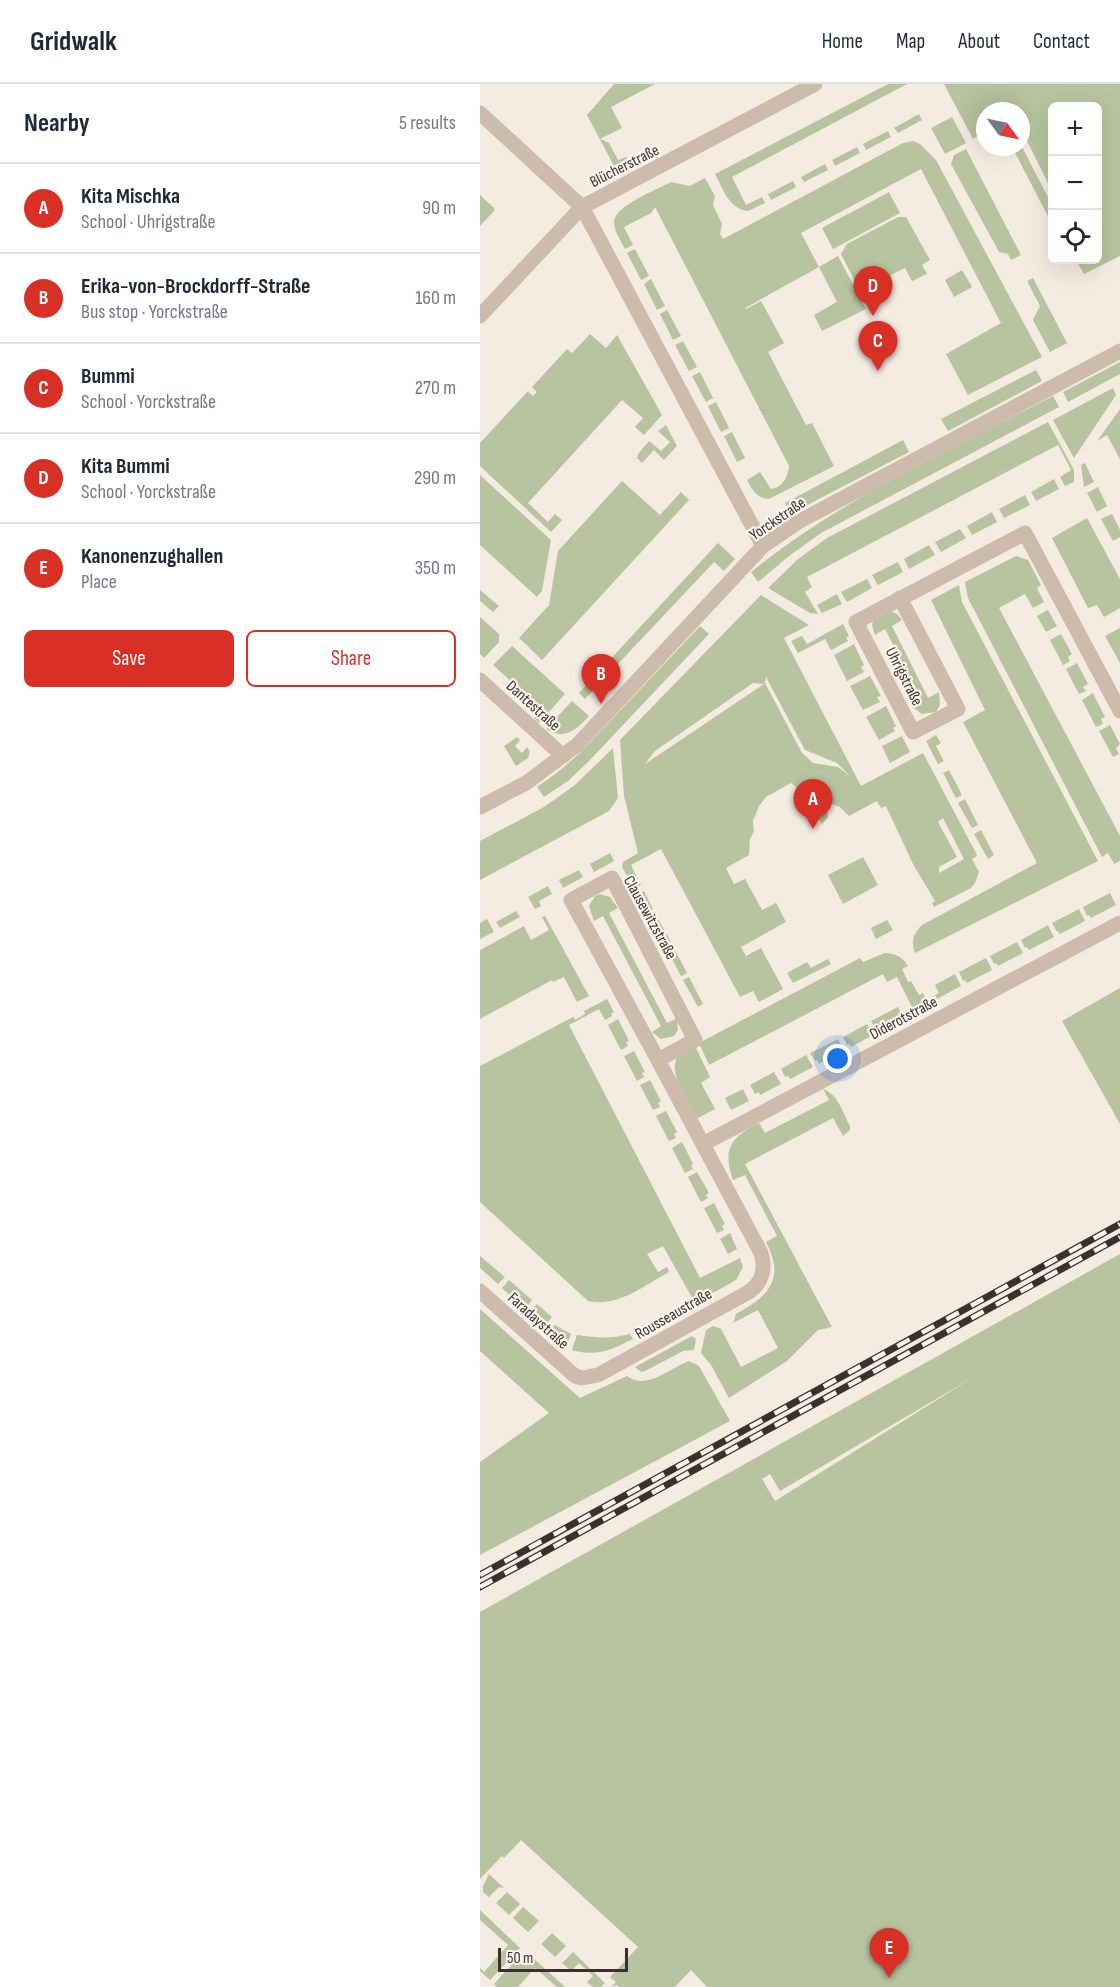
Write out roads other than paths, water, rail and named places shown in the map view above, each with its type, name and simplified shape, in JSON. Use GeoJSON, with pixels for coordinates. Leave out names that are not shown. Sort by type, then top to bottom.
{"type":"FeatureCollection","features":[{"type":"Feature","properties":{"kind":"street","name":"Blücherstraße"},"geometry":{"type":"LineString","coordinates":[[480,316],[582,207],[815,84]]}},
{"type":"Feature","properties":{"kind":"street"},"geometry":{"type":"LineString","coordinates":[[480,113],[582,207],[763,546]]}},
{"type":"Feature","properties":{"kind":"street","name":"Yorckstraße"},"geometry":{"type":"LineString","coordinates":[[480,807],[525,783],[577,745],[763,546],[798,522],[1120,351]]}},
{"type":"Feature","properties":{"kind":"street","name":"Uhrigstraße"},"geometry":{"type":"LineString","coordinates":[[900,598],[958,709],[913,732],[856,622],[900,598],[1025,534],[1120,711]]}},
{"type":"Feature","properties":{"kind":"street","name":"Dantestraße"},"geometry":{"type":"LineString","coordinates":[[480,680],[564,756]]}},
{"type":"Feature","properties":{"kind":"street","name":"Clausewitzstraße"},"geometry":{"type":"LineString","coordinates":[[658,1060],[695,1040],[612,878],[570,900],[761,1253]]}},
{"type":"Feature","properties":{"kind":"street","name":"Diderotstraße"},"geometry":{"type":"LineString","coordinates":[[703,1144],[1120,923]]}},
{"type":"Feature","properties":{"kind":"street","name":"Rousseaustraße"},"geometry":{"type":"LineString","coordinates":[[574,1376],[582,1378],[598,1375],[753,1289],[758,1284],[764,1266],[761,1253]]}},
{"type":"Feature","properties":{"kind":"street","name":"Faradaystraße"},"geometry":{"type":"LineString","coordinates":[[480,1291],[574,1376]]}},
{"type":"Feature","properties":{"kind":"railway"},"geometry":{"type":"LineString","coordinates":[[480,1575],[1120,1224]]}},
{"type":"Feature","properties":{"kind":"railway"},"geometry":{"type":"LineString","coordinates":[[480,1587],[1120,1237]]}},
{"type":"Feature","properties":{"kind":"place","name":"Kita Bummi"},"geometry":{"type":"Point","coordinates":[873,316]}},
{"type":"Feature","properties":{"kind":"place","name":"Bummi"},"geometry":{"type":"Point","coordinates":[878,371]}},
{"type":"Feature","properties":{"kind":"place","name":"Erika-von-Brockdorff-Straße"},"geometry":{"type":"Point","coordinates":[601,704]}},
{"type":"Feature","properties":{"kind":"place","name":"Kita Mischka"},"geometry":{"type":"Point","coordinates":[813,829]}},
{"type":"Feature","properties":{"kind":"place","name":"Kanonenzughallen"},"geometry":{"type":"Point","coordinates":[889,1978]}}]}
